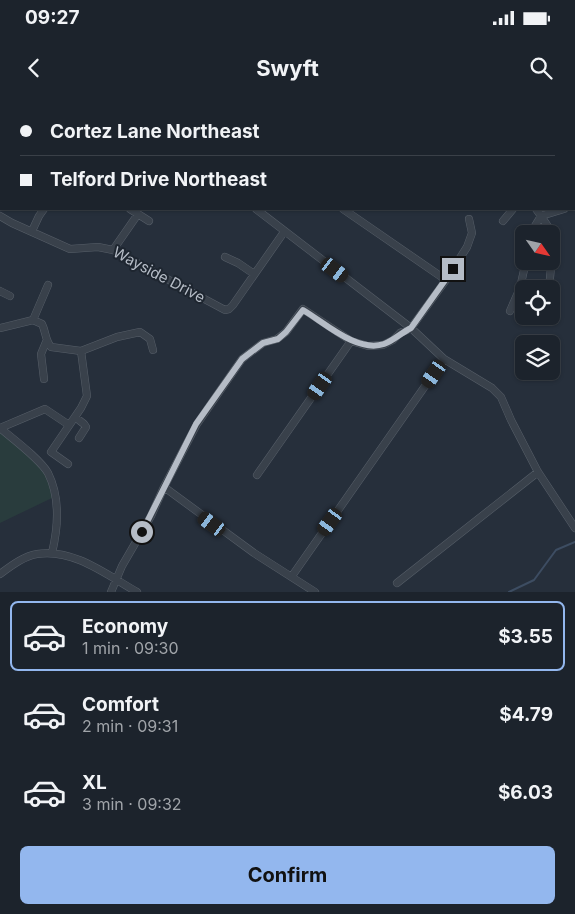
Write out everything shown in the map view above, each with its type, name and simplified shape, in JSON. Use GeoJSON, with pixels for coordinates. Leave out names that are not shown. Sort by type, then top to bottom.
{"type":"FeatureCollection","features":[{"type":"Feature","properties":{"kind":"street"},"geometry":{"type":"LineString","coordinates":[[32,231],[38,216],[43,210]]}},
{"type":"Feature","properties":{"kind":"street"},"geometry":{"type":"LineString","coordinates":[[132,210],[149,221]]}},
{"type":"Feature","properties":{"kind":"street"},"geometry":{"type":"LineString","coordinates":[[257,210],[411,328],[444,360],[492,388],[502,397],[538,472],[574,524]]}},
{"type":"Feature","properties":{"kind":"street"},"geometry":{"type":"LineString","coordinates":[[344,210],[446,280]]}},
{"type":"Feature","properties":{"kind":"street"},"geometry":{"type":"LineString","coordinates":[[503,221],[512,210]]}},
{"type":"Feature","properties":{"kind":"street"},"geometry":{"type":"LineString","coordinates":[[537,210],[551,231],[552,256],[550,280]]}},
{"type":"Feature","properties":{"kind":"street"},"geometry":{"type":"LineString","coordinates":[[536,225],[541,216],[561,210]]}},
{"type":"Feature","properties":{"kind":"street"},"geometry":{"type":"LineString","coordinates":[[113,250],[138,214]]}},
{"type":"Feature","properties":{"kind":"street","name":"Wayside Drive"},"geometry":{"type":"LineString","coordinates":[[0,216],[70,249],[98,247],[113,250],[225,310],[233,305],[284,232]]}},
{"type":"Feature","properties":{"kind":"street"},"geometry":{"type":"LineString","coordinates":[[111,592],[122,566],[151,516],[196,424],[242,359],[263,343],[278,339],[303,310],[351,341],[368,346],[383,345],[393,340],[400,333],[411,328],[467,247],[472,232],[469,220]]}},
{"type":"Feature","properties":{"kind":"street"},"geometry":{"type":"LineString","coordinates":[[225,257],[254,274]]}},
{"type":"Feature","properties":{"kind":"street"},"geometry":{"type":"LineString","coordinates":[[510,311],[520,288],[524,270]]}},
{"type":"Feature","properties":{"kind":"street"},"geometry":{"type":"LineString","coordinates":[[32,320],[48,285]]}},
{"type":"Feature","properties":{"kind":"street"},"geometry":{"type":"LineString","coordinates":[[0,291],[10,296]]}},
{"type":"Feature","properties":{"kind":"street"},"geometry":{"type":"LineString","coordinates":[[0,328],[32,320],[42,324],[46,342],[41,354],[44,379]]}},
{"type":"Feature","properties":{"kind":"street"},"geometry":{"type":"LineString","coordinates":[[46,342],[51,347],[81,351],[117,337],[140,332],[150,339],[153,350]]}},
{"type":"Feature","properties":{"kind":"street"},"geometry":{"type":"LineString","coordinates":[[257,475],[351,341]]}},
{"type":"Feature","properties":{"kind":"street"},"geometry":{"type":"LineString","coordinates":[[68,464],[51,452],[87,396],[81,351]]}},
{"type":"Feature","properties":{"kind":"street"},"geometry":{"type":"LineString","coordinates":[[292,576],[444,360]]}},
{"type":"Feature","properties":{"kind":"street"},"geometry":{"type":"LineString","coordinates":[[52,553],[57,534],[57,516],[55,497],[48,474],[30,454],[0,428],[46,409],[69,425]]}},
{"type":"Feature","properties":{"kind":"street"},"geometry":{"type":"LineString","coordinates":[[75,417],[86,428],[79,438]]}},
{"type":"Feature","properties":{"kind":"street"},"geometry":{"type":"LineString","coordinates":[[396,583],[538,472]]}},
{"type":"Feature","properties":{"kind":"street"},"geometry":{"type":"LineString","coordinates":[[164,487],[254,554],[315,592]]}},
{"type":"Feature","properties":{"kind":"street"},"geometry":{"type":"LineString","coordinates":[[0,574],[28,557],[52,553],[76,558],[137,592]]}},
{"type":"Feature","properties":{"kind":"shaded area"},"geometry":{"type":"Polygon","coordinates":[[[0,430],[46,468],[52,498],[0,523],[0,430]]]}},
{"type":"Feature","properties":{"kind":"waterway"},"geometry":{"type":"LineString","coordinates":[[509,592],[534,580],[556,550],[575,542]]}},
{"type":"Feature","properties":{"kind":"route"},"geometry":{"type":"LineString","coordinates":[[142,532],[196,424],[242,359],[263,343],[278,339],[303,310],[351,341],[368,346],[383,345],[411,328],[453,269]]}}]}
